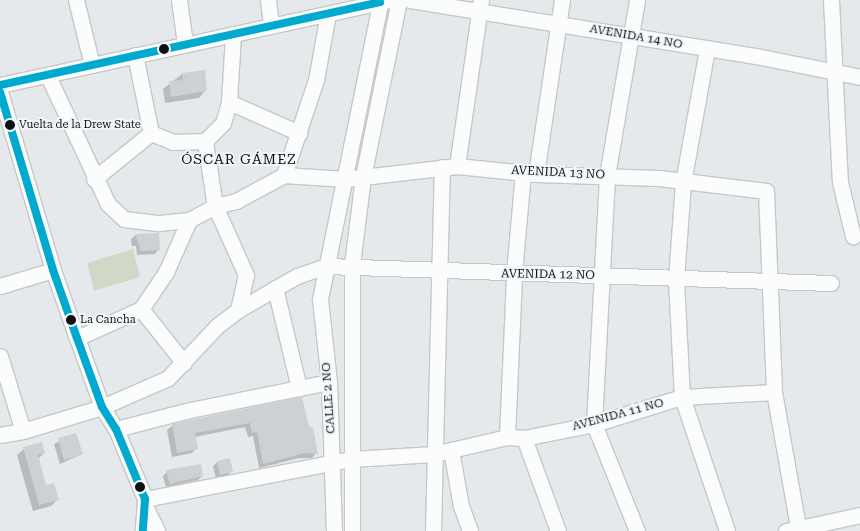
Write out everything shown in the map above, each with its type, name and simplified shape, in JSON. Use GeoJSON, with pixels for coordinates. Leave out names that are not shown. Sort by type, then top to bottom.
{"type":"FeatureCollection","features":[{"type":"Feature","properties":{"kind":"street"},"geometry":{"type":"LineString","coordinates":[[76,0],[92,65]]}},
{"type":"Feature","properties":{"kind":"street"},"geometry":{"type":"LineString","coordinates":[[179,0],[184,44]]}},
{"type":"Feature","properties":{"kind":"street"},"geometry":{"type":"LineString","coordinates":[[268,0],[271,26]]}},
{"type":"Feature","properties":{"kind":"street"},"geometry":{"type":"LineString","coordinates":[[352,531],[352,264],[363,177],[399,0]]}},
{"type":"Feature","properties":{"kind":"street","name":"AVENIDA 14 NO"},"geometry":{"type":"LineString","coordinates":[[410,0],[480,6],[560,24],[860,77]]}},
{"type":"Feature","properties":{"kind":"street"},"geometry":{"type":"LineString","coordinates":[[507,437],[514,274],[530,173],[560,24],[562,0]]}},
{"type":"Feature","properties":{"kind":"street"},"geometry":{"type":"LineString","coordinates":[[637,0],[607,176],[600,276],[594,424],[637,531]]}},
{"type":"Feature","properties":{"kind":"street"},"geometry":{"type":"LineString","coordinates":[[831,0],[840,182],[853,236]]}},
{"type":"Feature","properties":{"kind":"street"},"geometry":{"type":"LineString","coordinates":[[0,85],[384,1]]}},
{"type":"Feature","properties":{"kind":"street","name":"CALLE 2 NO"},"geometry":{"type":"LineString","coordinates":[[334,531],[329,382],[320,299],[384,1]]}},
{"type":"Feature","properties":{"kind":"street"},"geometry":{"type":"LineString","coordinates":[[433,531],[437,270],[449,166],[480,6]]}},
{"type":"Feature","properties":{"kind":"street"},"geometry":{"type":"LineString","coordinates":[[48,76],[94,179],[108,204],[124,219],[159,223],[190,220],[215,206],[236,201],[284,176],[316,80],[328,14]]}},
{"type":"Feature","properties":{"kind":"street"},"geometry":{"type":"LineString","coordinates":[[151,133],[172,142],[205,140],[223,123],[230,102],[232,34]]}},
{"type":"Feature","properties":{"kind":"street"},"geometry":{"type":"LineString","coordinates":[[707,49],[683,182],[676,279],[682,397],[727,531]]}},
{"type":"Feature","properties":{"kind":"street"},"geometry":{"type":"LineString","coordinates":[[135,55],[151,133]]}},
{"type":"Feature","properties":{"kind":"street"},"geometry":{"type":"LineString","coordinates":[[0,92],[53,270],[77,338],[102,407],[116,429],[157,531]]}},
{"type":"Feature","properties":{"kind":"street"},"geometry":{"type":"LineString","coordinates":[[230,102],[299,133]]}},
{"type":"Feature","properties":{"kind":"street"},"geometry":{"type":"LineString","coordinates":[[94,179],[151,133]]}},
{"type":"Feature","properties":{"kind":"street"},"geometry":{"type":"LineString","coordinates":[[205,140],[215,206],[246,275],[271,291],[299,388]]}},
{"type":"Feature","properties":{"kind":"street","name":"AVENIDA 13 NO"},"geometry":{"type":"LineString","coordinates":[[284,176],[346,179],[449,166],[530,173],[607,176],[763,190],[768,194],[770,282]]}},
{"type":"Feature","properties":{"kind":"street"},"geometry":{"type":"LineString","coordinates":[[77,338],[141,308],[166,272],[190,220]]}},
{"type":"Feature","properties":{"kind":"street","name":"AVENIDA 12 NO"},"geometry":{"type":"LineString","coordinates":[[0,435],[23,431],[102,407],[168,378],[184,364],[217,326],[238,310],[296,276],[326,266],[352,264],[514,274],[830,283]]}},
{"type":"Feature","properties":{"kind":"street"},"geometry":{"type":"LineString","coordinates":[[0,286],[53,270]]}},
{"type":"Feature","properties":{"kind":"street"},"geometry":{"type":"LineString","coordinates":[[238,310],[246,275]]}},
{"type":"Feature","properties":{"kind":"street"},"geometry":{"type":"LineString","coordinates":[[770,282],[774,392],[792,529],[860,516]]}},
{"type":"Feature","properties":{"kind":"street"},"geometry":{"type":"LineString","coordinates":[[141,308],[184,364]]}},
{"type":"Feature","properties":{"kind":"street"},"geometry":{"type":"LineString","coordinates":[[0,356],[23,431]]}},
{"type":"Feature","properties":{"kind":"street"},"geometry":{"type":"LineString","coordinates":[[116,429],[190,410],[329,382]]}},
{"type":"Feature","properties":{"kind":"street","name":"AVENIDA 11 NO"},"geometry":{"type":"LineString","coordinates":[[145,503],[333,462],[351,459],[434,454],[507,437],[524,438],[594,424],[682,397],[774,392]]}},
{"type":"Feature","properties":{"kind":"street"},"geometry":{"type":"LineString","coordinates":[[524,438],[558,531]]}},
{"type":"Feature","properties":{"kind":"street"},"geometry":{"type":"LineString","coordinates":[[451,450],[460,506],[470,531]]}},
{"type":"Feature","properties":{"kind":"street"},"geometry":{"type":"LineString","coordinates":[[143,531],[145,503]]}},
{"type":"Feature","properties":{"kind":"green space"},"geometry":{"type":"Polygon","coordinates":[[[133,249],[140,277],[94,291],[87,263],[133,249]]]}},
{"type":"Feature","properties":{"kind":"building"},"geometry":{"type":"Polygon","coordinates":[[[205,70],[207,91],[171,97],[169,81],[183,80],[182,73],[205,70]]]}},
{"type":"Feature","properties":{"kind":"building"},"geometry":{"type":"Polygon","coordinates":[[[159,233],[160,250],[141,251],[135,234],[159,233]]]}},
{"type":"Feature","properties":{"kind":"building"},"geometry":{"type":"Polygon","coordinates":[[[302,397],[309,427],[313,427],[318,454],[305,453],[263,464],[257,432],[252,433],[250,423],[195,433],[198,449],[177,453],[172,424],[302,397]]]}},
{"type":"Feature","properties":{"kind":"building"},"geometry":{"type":"Polygon","coordinates":[[[76,433],[83,454],[64,460],[58,438],[76,433]]]}},
{"type":"Feature","properties":{"kind":"building"},"geometry":{"type":"Polygon","coordinates":[[[42,442],[45,453],[38,455],[46,485],[54,483],[59,500],[39,505],[23,447],[42,442]]]}},
{"type":"Feature","properties":{"kind":"building"},"geometry":{"type":"Polygon","coordinates":[[[230,458],[233,472],[220,475],[217,461],[230,458]]]}},
{"type":"Feature","properties":{"kind":"building"},"geometry":{"type":"Polygon","coordinates":[[[201,464],[203,476],[170,484],[166,470],[201,464]]]}},
{"type":"Feature","properties":{"kind":"transit line","name":"2"},"geometry":{"type":"LineString","coordinates":[[0,85],[380,2]]}},
{"type":"Feature","properties":{"kind":"transit line","name":"2"},"geometry":{"type":"LineString","coordinates":[[0,92],[53,270],[77,338],[102,407],[116,429],[145,499],[143,531]]}},
{"type":"Feature","properties":{"kind":"place","name":"Vuelta de la Drew State"},"geometry":{"type":"Point","coordinates":[10,125]}},
{"type":"Feature","properties":{"kind":"place","name":"La Cancha"},"geometry":{"type":"Point","coordinates":[71,320]}},
{"type":"Feature","properties":{"kind":"district","name":"ÓSCAR GÁMEZ"},"geometry":{"type":"Point","coordinates":[239,159]}}]}
